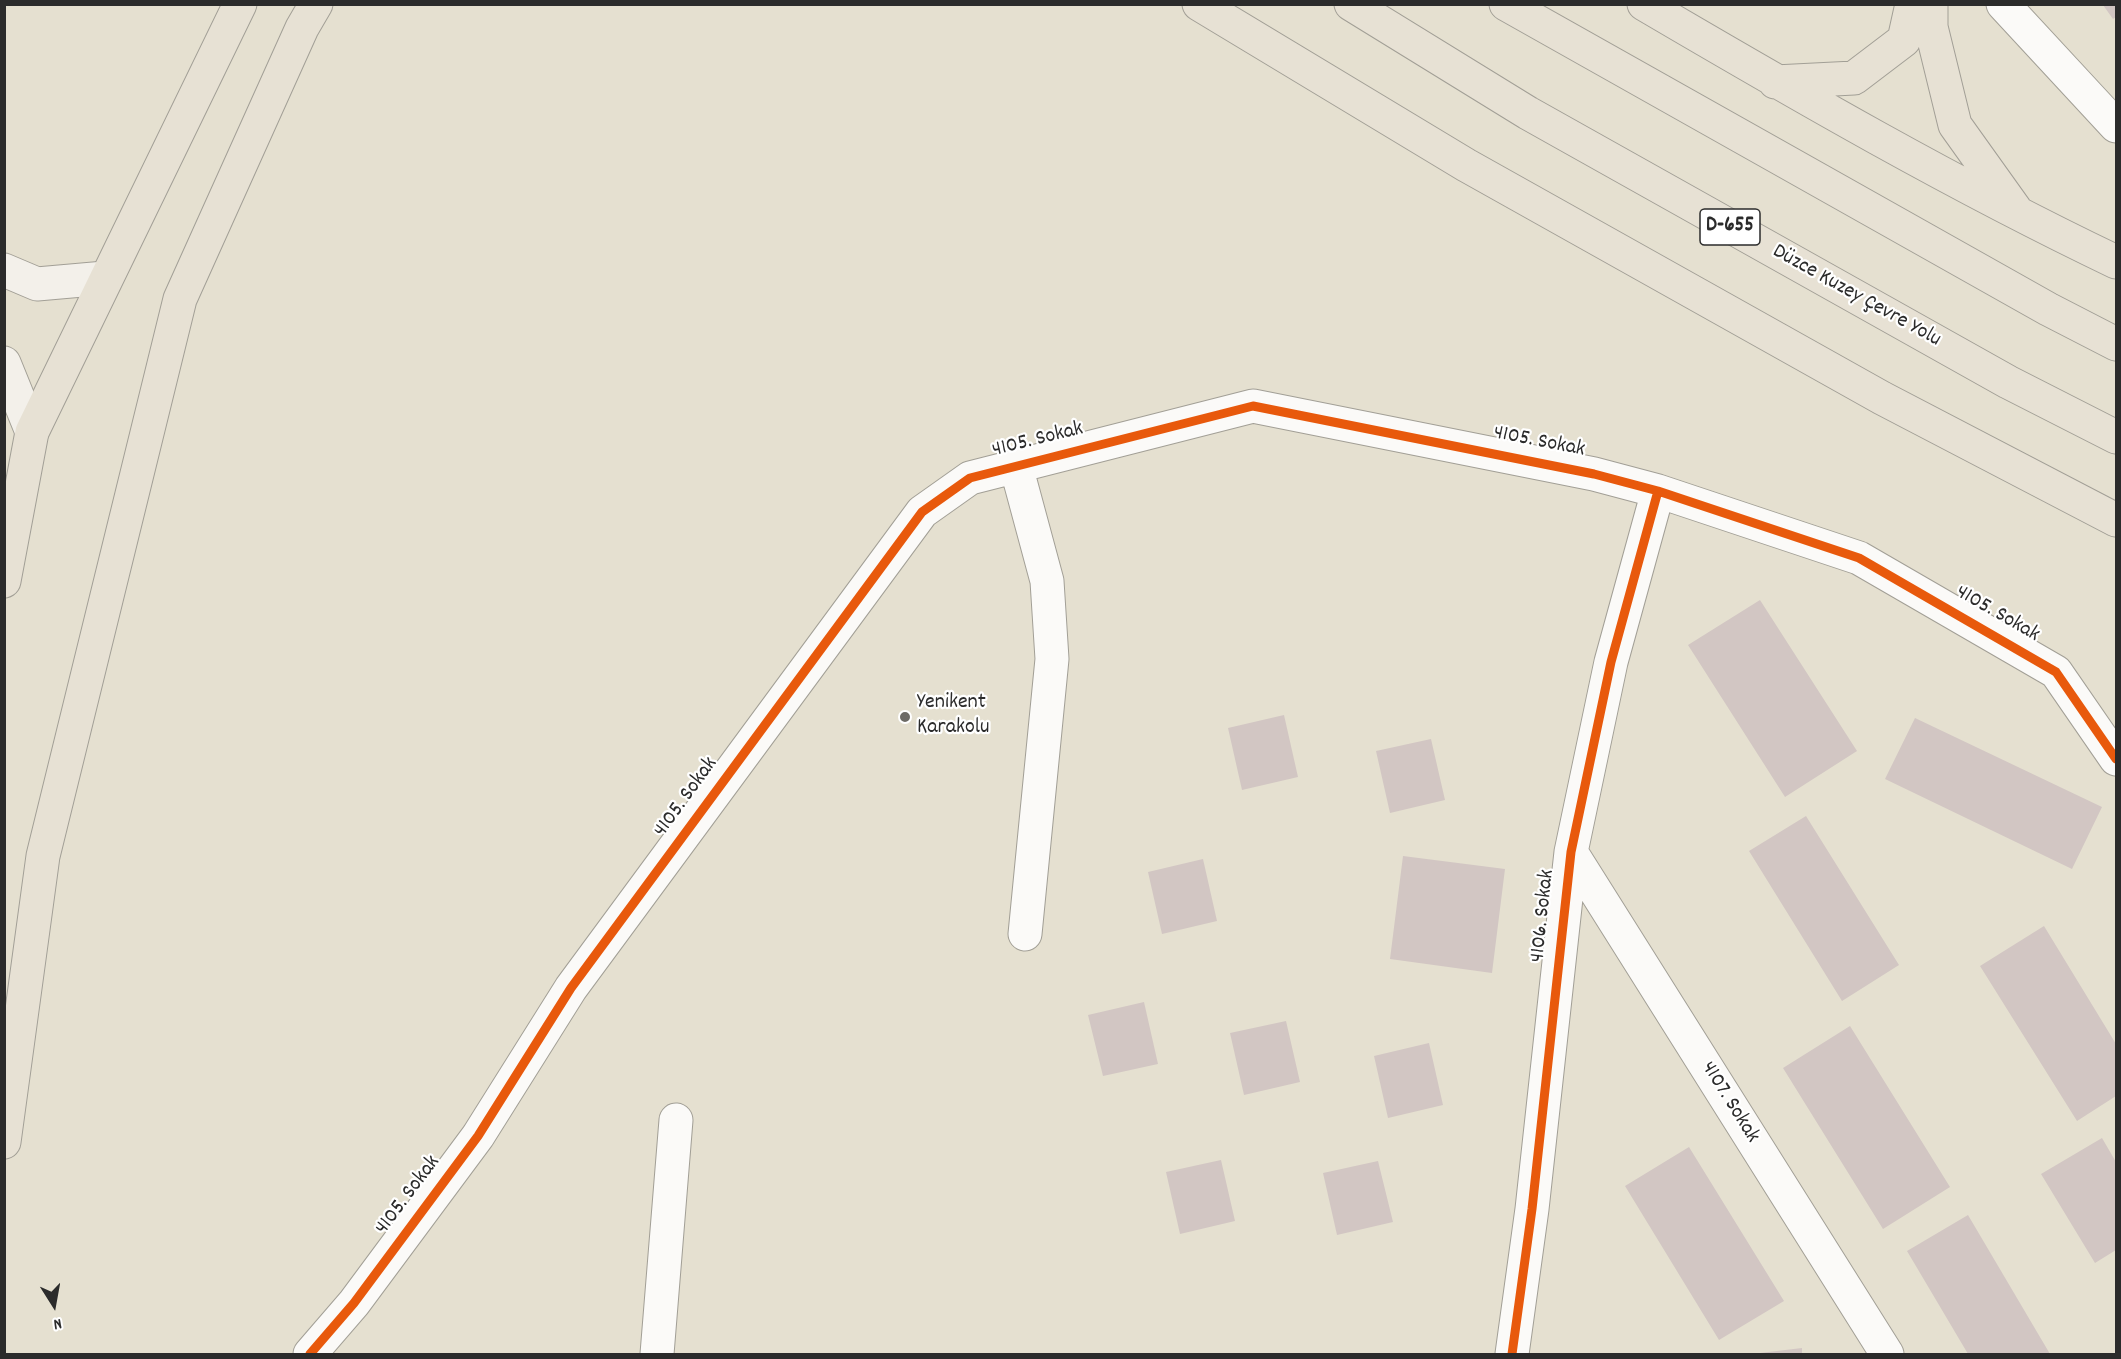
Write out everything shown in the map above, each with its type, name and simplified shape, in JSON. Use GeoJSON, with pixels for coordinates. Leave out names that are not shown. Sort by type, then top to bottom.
{"type":"FeatureCollection","features":[{"type":"Feature","properties":{"kind":"main road"},"geometry":{"type":"LineString","coordinates":[[4,581],[32,432],[240,4]]}},
{"type":"Feature","properties":{"kind":"main road"},"geometry":{"type":"LineString","coordinates":[[4,1142],[43,856],[180,299],[302,28],[316,4]]}},
{"type":"Feature","properties":{"kind":"main road"},"geometry":{"type":"LineString","coordinates":[[1199,4],[1466,165],[1882,398],[2116,520]]}},
{"type":"Feature","properties":{"kind":"main road","name":"Düzce Kuzey Çevre Yolu"},"geometry":{"type":"LineString","coordinates":[[1351,4],[1570,136],[2008,382],[2116,436]]}},
{"type":"Feature","properties":{"kind":"main road"},"geometry":{"type":"LineString","coordinates":[[1506,4],[2048,309],[2116,344]]}},
{"type":"Feature","properties":{"kind":"main road"},"geometry":{"type":"LineString","coordinates":[[1644,4],[1775,82],[2019,216],[2116,262]]}},
{"type":"Feature","properties":{"kind":"main road"},"geometry":{"type":"LineString","coordinates":[[1775,82],[1854,78],[1904,40],[1912,4]]}},
{"type":"Feature","properties":{"kind":"main road"},"geometry":{"type":"LineString","coordinates":[[1931,4],[1931,27],[1955,125],[2019,216]]}},
{"type":"Feature","properties":{"kind":"street"},"geometry":{"type":"LineString","coordinates":[[2003,4],[2116,126]]}},
{"type":"Feature","properties":{"kind":"street"},"geometry":{"type":"LineString","coordinates":[[4,270],[37,284],[105,278]]}},
{"type":"Feature","properties":{"kind":"street"},"geometry":{"type":"LineString","coordinates":[[4,363],[32,432]]}},
{"type":"Feature","properties":{"kind":"street","name":"4105. Sokak"},"geometry":{"type":"LineString","coordinates":[[310,1354],[354,1303],[478,1136],[571,988],[922,512],[970,478],[1253,406],[1594,474],[1659,491],[1859,558],[2056,672],[2116,759]]}},
{"type":"Feature","properties":{"kind":"street"},"geometry":{"type":"LineString","coordinates":[[1016,466],[1047,581],[1052,659],[1025,934]]}},
{"type":"Feature","properties":{"kind":"street","name":"4106. Sokak"},"geometry":{"type":"LineString","coordinates":[[1512,1354],[1532,1209],[1570,852],[1611,662],[1659,491]]}},
{"type":"Feature","properties":{"kind":"street","name":"4107. Sokak"},"geometry":{"type":"LineString","coordinates":[[1570,852],[1887,1354]]}},
{"type":"Feature","properties":{"kind":"street"},"geometry":{"type":"LineString","coordinates":[[657,1354],[676,1120]]}},
{"type":"Feature","properties":{"kind":"building"},"geometry":{"type":"Polygon","coordinates":[[[2103,5],[2116,5],[2116,17],[2113,19],[2103,5]]]}},
{"type":"Feature","properties":{"kind":"building"},"geometry":{"type":"Polygon","coordinates":[[[1760,600],[1857,751],[1785,797],[1688,645],[1760,600]]]}},
{"type":"Feature","properties":{"kind":"building"},"geometry":{"type":"Polygon","coordinates":[[[1284,715],[1298,777],[1242,790],[1228,728],[1284,715]]]}},
{"type":"Feature","properties":{"kind":"building"},"geometry":{"type":"Polygon","coordinates":[[[1915,718],[2102,807],[2072,869],[1885,779],[1915,718]]]}},
{"type":"Feature","properties":{"kind":"building"},"geometry":{"type":"Polygon","coordinates":[[[1431,739],[1445,800],[1390,813],[1376,751],[1431,739]]]}},
{"type":"Feature","properties":{"kind":"building"},"geometry":{"type":"Polygon","coordinates":[[[1806,816],[1899,965],[1842,1001],[1749,851],[1806,816]]]}},
{"type":"Feature","properties":{"kind":"building"},"geometry":{"type":"Polygon","coordinates":[[[1403,856],[1505,869],[1492,973],[1390,959],[1403,856]]]}},
{"type":"Feature","properties":{"kind":"building"},"geometry":{"type":"Polygon","coordinates":[[[1203,859],[1217,921],[1162,934],[1148,872],[1203,859]]]}},
{"type":"Feature","properties":{"kind":"building"},"geometry":{"type":"Polygon","coordinates":[[[2044,926],[2116,1044],[2116,1096],[2077,1121],[1980,966],[2044,926]]]}},
{"type":"Feature","properties":{"kind":"building"},"geometry":{"type":"Polygon","coordinates":[[[1144,1002],[1158,1064],[1103,1076],[1088,1015],[1144,1002]]]}},
{"type":"Feature","properties":{"kind":"building"},"geometry":{"type":"Polygon","coordinates":[[[1286,1021],[1300,1082],[1244,1095],[1230,1033],[1286,1021]]]}},
{"type":"Feature","properties":{"kind":"building"},"geometry":{"type":"Polygon","coordinates":[[[1850,1026],[1950,1187],[1883,1229],[1783,1068],[1850,1026]]]}},
{"type":"Feature","properties":{"kind":"building"},"geometry":{"type":"Polygon","coordinates":[[[1429,1043],[1443,1105],[1388,1118],[1374,1056],[1429,1043]]]}},
{"type":"Feature","properties":{"kind":"building"},"geometry":{"type":"Polygon","coordinates":[[[2102,1138],[2116,1162],[2116,1250],[2095,1263],[2041,1174],[2102,1138]]]}},
{"type":"Feature","properties":{"kind":"building"},"geometry":{"type":"Polygon","coordinates":[[[1689,1147],[1784,1301],[1719,1340],[1625,1186],[1689,1147]]]}},
{"type":"Feature","properties":{"kind":"building"},"geometry":{"type":"Polygon","coordinates":[[[1221,1160],[1235,1221],[1180,1234],[1166,1172],[1221,1160]]]}},
{"type":"Feature","properties":{"kind":"building"},"geometry":{"type":"Polygon","coordinates":[[[1378,1161],[1393,1222],[1337,1235],[1323,1173],[1378,1161]]]}},
{"type":"Feature","properties":{"kind":"building"},"geometry":{"type":"Polygon","coordinates":[[[1968,1215],[2050,1354],[1968,1354],[1907,1251],[1968,1215]]]}},
{"type":"Feature","properties":{"kind":"building"},"geometry":{"type":"Polygon","coordinates":[[[1802,1348],[1802,1354],[1760,1354],[1760,1353],[1802,1348]]]}},
{"type":"Feature","properties":{"kind":"cycle path"},"geometry":{"type":"LineString","coordinates":[[310,1354],[354,1303],[478,1136],[571,988],[922,512],[970,478],[1253,406],[1594,474],[1658,491],[1859,558],[2056,672],[2116,759]]}},
{"type":"Feature","properties":{"kind":"cycle path"},"geometry":{"type":"LineString","coordinates":[[1512,1354],[1532,1209],[1571,852],[1611,662],[1658,491]]}},
{"type":"Feature","properties":{"kind":"place","name":"Yenikent Karakolu"},"geometry":{"type":"Point","coordinates":[905,717]}}]}
